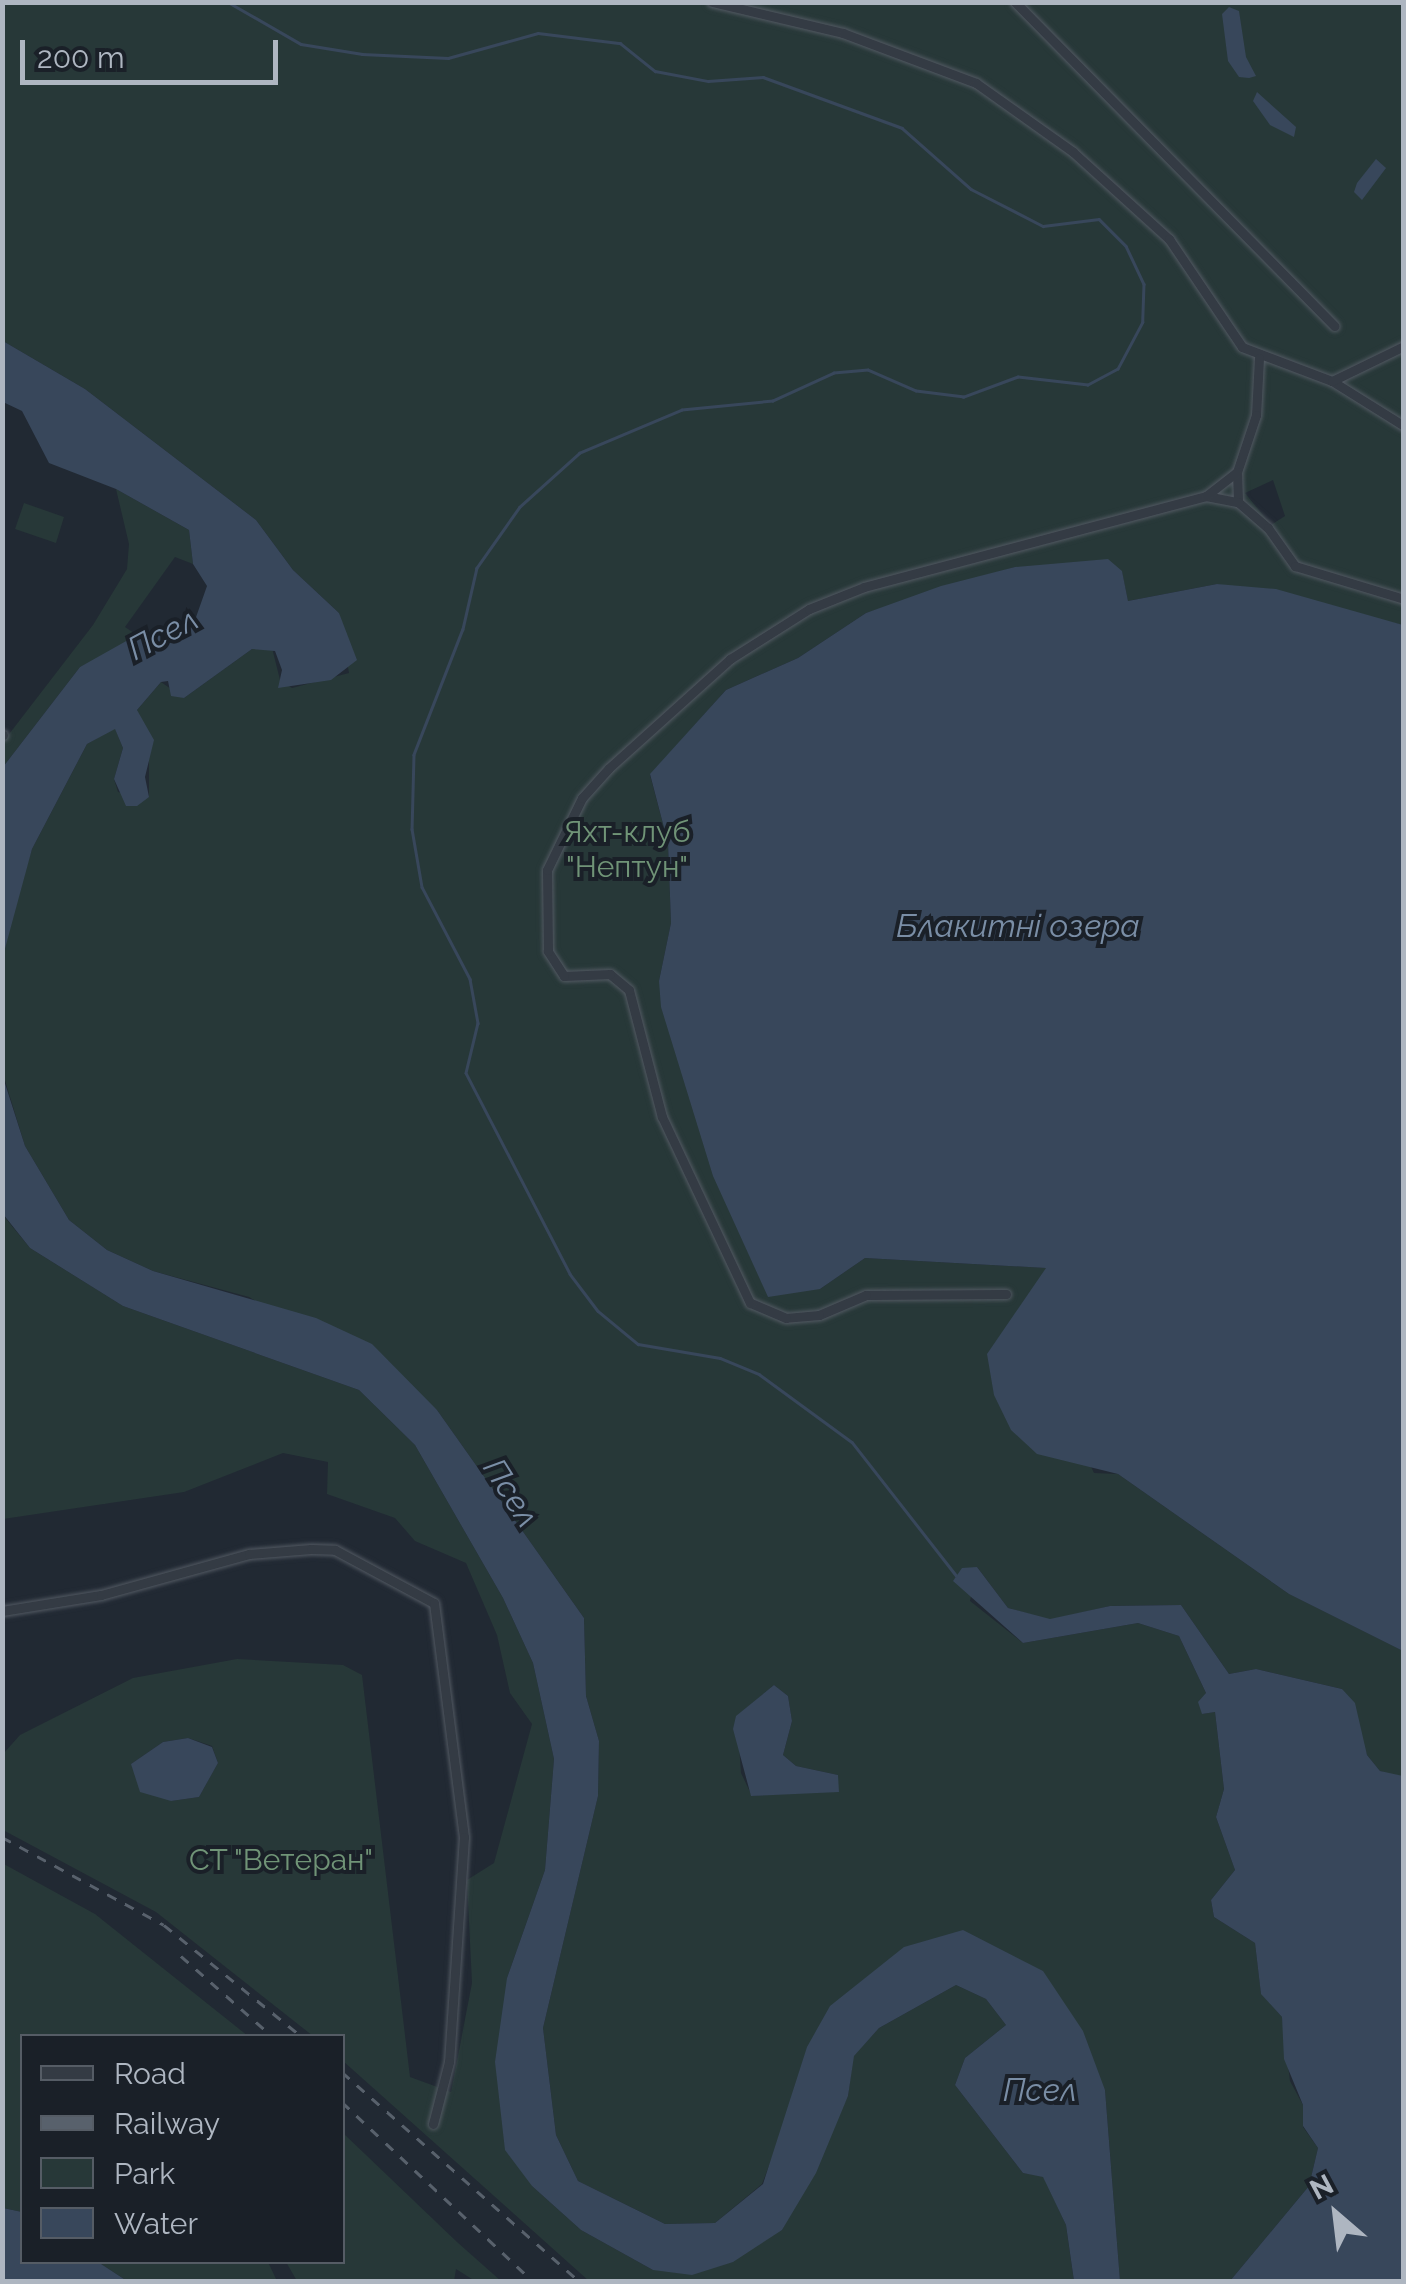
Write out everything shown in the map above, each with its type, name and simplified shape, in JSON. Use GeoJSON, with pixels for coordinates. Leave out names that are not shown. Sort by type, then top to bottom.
{"type":"FeatureCollection","features":[{"type":"Feature","properties":{"kind":"street"},"geometry":{"type":"LineString","coordinates":[[712,2],[843,33],[976,84],[1073,152],[1169,239],[1223,325],[1259,358],[1332,381],[1404,426]]}},
{"type":"Feature","properties":{"kind":"street"},"geometry":{"type":"LineString","coordinates":[[1015,2],[1334,326]]}},
{"type":"Feature","properties":{"kind":"street"},"geometry":{"type":"LineString","coordinates":[[1332,381],[1404,346]]}},
{"type":"Feature","properties":{"kind":"street"},"geometry":{"type":"LineString","coordinates":[[1238,502],[1237,472],[1256,416],[1259,358]]}},
{"type":"Feature","properties":{"kind":"street"},"geometry":{"type":"LineString","coordinates":[[1006,1294],[866,1295],[819,1316],[786,1318],[750,1303],[662,1117],[630,990],[610,974],[564,976],[548,951],[548,870],[582,798],[610,768],[730,659],[808,609],[864,587],[1206,496],[1237,472]]}},
{"type":"Feature","properties":{"kind":"street"},"geometry":{"type":"LineString","coordinates":[[1206,496],[1238,502],[1295,566],[1404,599]]}},
{"type":"Feature","properties":{"kind":"street"},"geometry":{"type":"LineString","coordinates":[[2,1611],[101,1594],[250,1554],[311,1549],[335,1550],[434,1603],[464,1837],[449,2062],[433,2124]]}},
{"type":"Feature","properties":{"kind":"green space","name":"Яхт-клуб \"Нептун\""},"geometry":{"type":"Polygon","coordinates":[[[3,3],[1403,3],[1403,625],[1217,584],[1128,601],[1122,572],[1015,567],[866,613],[798,658],[726,690],[650,775],[668,843],[671,923],[659,981],[820,1289],[865,1258],[1047,1268],[1017,1312],[1094,1473],[1118,1474],[1289,1594],[1403,1651],[1403,1776],[1395,1776],[1380,1771],[1367,1755],[1342,1689],[1256,1669],[1229,1674],[1181,1605],[1110,1606],[1050,1620],[1008,1608],[977,1567],[970,1601],[1023,1643],[1138,1623],[1179,1636],[1206,1693],[1202,1714],[1215,1712],[1224,1789],[1216,1817],[1235,1870],[1211,1900],[1214,1917],[1255,1943],[1261,1993],[1282,2017],[1290,2081],[1303,2105],[1303,2127],[1318,2148],[1309,2186],[1230,2281],[1120,2281],[1105,2090],[963,1930],[783,2129],[762,2184],[715,2223],[665,2224],[578,2181],[556,2135],[543,2028],[598,1796],[599,1741],[586,1696],[584,1618],[437,1410],[249,1297],[153,1271],[107,1250],[69,1220],[25,1146],[3,1074],[2,956],[9,921],[32,849],[87,744],[115,728],[123,748],[114,779],[118,792],[149,797],[149,763],[137,710],[161,682],[184,698],[252,649],[272,648],[280,680],[292,688],[349,673],[339,613],[293,570],[256,520],[85,389],[3,341],[3,3]],[[1273,480],[1245,493],[1271,525],[1285,516],[1273,480]],[[774,1685],[737,1716],[741,1773],[752,1796],[788,1793],[838,1775],[796,1766],[783,1755],[792,1721],[788,1696],[774,1685]]]}},
{"type":"Feature","properties":{"kind":"green space"},"geometry":{"type":"Polygon","coordinates":[[[116,489],[189,530],[193,564],[175,557],[125,627],[143,639],[80,667],[3,767],[3,742],[93,625],[127,569],[129,544],[116,489]]]}},
{"type":"Feature","properties":{"kind":"green space"},"geometry":{"type":"Polygon","coordinates":[[[24,503],[64,517],[56,543],[15,529],[24,503]]]}},
{"type":"Feature","properties":{"kind":"green space","name":"СТ \"Ветеран\""},"geometry":{"type":"Polygon","coordinates":[[[2,1214],[30,1248],[123,1306],[359,1390],[415,1445],[503,1598],[533,1663],[554,1759],[545,1870],[507,1978],[532,2186],[581,2230],[653,2270],[782,2230],[848,2096],[853,2056],[879,2028],[956,1985],[986,1999],[1006,2025],[965,2058],[955,2085],[1023,2173],[1043,2176],[1066,2225],[1074,2281],[589,2281],[345,2063],[345,2034],[310,2034],[156,1912],[3,1830],[3,1754],[20,1735],[133,1678],[237,1659],[343,1665],[362,1675],[410,2077],[451,2092],[472,1983],[467,1880],[494,1863],[532,1724],[510,1693],[497,1635],[466,1563],[415,1541],[395,1518],[327,1494],[328,1462],[283,1453],[184,1492],[3,1519],[2,1214]],[[188,1738],[163,1742],[131,1764],[171,1801],[199,1797],[218,1763],[212,1746],[188,1738]]]}},
{"type":"Feature","properties":{"kind":"green space"},"geometry":{"type":"Polygon","coordinates":[[[2,1863],[95,1914],[245,2034],[20,2034],[20,2212],[3,2208],[2,1863]]]}},
{"type":"Feature","properties":{"kind":"green space"},"geometry":{"type":"Polygon","coordinates":[[[345,2135],[501,2281],[475,2281],[456,2269],[454,2281],[297,2281],[287,2264],[345,2264],[345,2135]]]}},
{"type":"Feature","properties":{"kind":"green space"},"geometry":{"type":"Polygon","coordinates":[[[101,2264],[269,2264],[277,2281],[127,2281],[101,2264]]]}},
{"type":"Feature","properties":{"kind":"water"},"geometry":{"type":"Polygon","coordinates":[[[1229,7],[1239,11],[1246,57],[1256,76],[1239,77],[1228,61],[1222,14],[1229,7]]]}},
{"type":"Feature","properties":{"kind":"water"},"geometry":{"type":"Polygon","coordinates":[[[1257,92],[1296,127],[1294,137],[1270,125],[1253,101],[1257,92]]]}},
{"type":"Feature","properties":{"kind":"water"},"geometry":{"type":"Polygon","coordinates":[[[1376,159],[1386,168],[1362,200],[1354,192],[1357,183],[1376,159]]]}},
{"type":"Feature","properties":{"kind":"water","name":"Псел"},"geometry":{"type":"Polygon","coordinates":[[[3,341],[85,389],[256,520],[293,570],[339,613],[357,660],[331,680],[278,688],[282,670],[275,651],[252,649],[184,698],[171,696],[168,681],[161,682],[137,710],[154,740],[145,777],[149,797],[137,806],[126,806],[114,779],[123,748],[115,729],[87,744],[32,849],[3,956],[3,767],[80,667],[128,640],[195,620],[207,586],[193,564],[189,530],[116,489],[49,463],[22,411],[3,402],[3,341]]]}},
{"type":"Feature","properties":{"kind":"water","name":"Блакитні озера"},"geometry":{"type":"Polygon","coordinates":[[[1108,559],[1122,571],[1128,601],[1217,584],[1276,589],[1403,625],[1403,1651],[1289,1594],[1118,1474],[1037,1454],[1011,1430],[994,1395],[987,1354],[1046,1268],[865,1258],[820,1289],[768,1297],[713,1176],[661,1007],[659,981],[671,923],[668,843],[650,774],[726,690],[798,658],[866,613],[941,586],[1015,567],[1108,559]]]}},
{"type":"Feature","properties":{"kind":"water","name":"Псел"},"geometry":{"type":"Polygon","coordinates":[[[2,1074],[25,1146],[69,1220],[107,1250],[153,1271],[316,1318],[372,1344],[437,1410],[584,1618],[586,1696],[599,1741],[598,1796],[543,2028],[556,2135],[578,2181],[665,2224],[715,2223],[763,2184],[807,2047],[830,2006],[904,1947],[963,1930],[1043,1971],[1083,2031],[1105,2090],[1120,2281],[1074,2281],[1066,2225],[1043,2177],[1023,2173],[955,2085],[965,2058],[1006,2025],[986,1999],[956,1985],[879,2028],[854,2056],[848,2096],[816,2173],[782,2230],[733,2262],[692,2275],[653,2270],[581,2230],[532,2186],[505,2150],[495,2062],[507,1978],[545,1870],[554,1759],[533,1663],[503,1598],[415,1445],[359,1390],[123,1306],[30,1248],[3,1214],[2,1074]]]}},
{"type":"Feature","properties":{"kind":"water"},"geometry":{"type":"Polygon","coordinates":[[[977,1567],[1008,1608],[1050,1619],[1110,1606],[1181,1605],[1229,1674],[1256,1669],[1342,1689],[1355,1703],[1367,1755],[1380,1771],[1403,1776],[1403,2281],[1230,2281],[1309,2186],[1318,2148],[1303,2126],[1303,2105],[1284,2059],[1282,2017],[1261,1994],[1255,1943],[1214,1917],[1211,1900],[1235,1870],[1216,1817],[1224,1789],[1215,1712],[1202,1714],[1198,1702],[1206,1693],[1179,1636],[1138,1623],[1023,1643],[953,1581],[962,1568],[977,1567]]]}},
{"type":"Feature","properties":{"kind":"water"},"geometry":{"type":"Polygon","coordinates":[[[774,1685],[788,1696],[792,1721],[783,1755],[796,1766],[838,1775],[839,1792],[751,1796],[733,1729],[736,1716],[774,1685]]]}},
{"type":"Feature","properties":{"kind":"water"},"geometry":{"type":"Polygon","coordinates":[[[188,1738],[212,1747],[218,1763],[199,1797],[171,1801],[140,1792],[131,1764],[163,1742],[188,1738]]]}},
{"type":"Feature","properties":{"kind":"water"},"geometry":{"type":"Polygon","coordinates":[[[3,2208],[20,2212],[20,2264],[101,2264],[127,2281],[3,2281],[3,2208]]]}},
{"type":"Feature","properties":{"kind":"waterway"},"geometry":{"type":"LineString","coordinates":[[228,2],[301,44],[362,54],[448,58],[538,33],[620,43],[655,71],[708,81],[763,77],[902,128],[971,189],[1043,226],[1099,219],[1126,246],[1144,284],[1143,322],[1118,369],[1088,385],[1018,377],[964,397],[916,391],[868,370],[834,373],[773,401],[682,410],[580,453],[520,507],[477,568],[463,629],[414,755],[412,829],[422,887],[470,979],[478,1023],[466,1073],[570,1274],[598,1311],[638,1344],[720,1358],[759,1374],[852,1442],[956,1575]]}},
{"type":"Feature","properties":{"kind":"railway"},"geometry":{"type":"LineString","coordinates":[[2,1837],[164,1925],[299,2034]]}},
{"type":"Feature","properties":{"kind":"railway"},"geometry":{"type":"LineString","coordinates":[[181,1956],[270,2034]]}},
{"type":"Feature","properties":{"kind":"railway"},"geometry":{"type":"LineString","coordinates":[[345,2075],[580,2282]]}},
{"type":"Feature","properties":{"kind":"railway"},"geometry":{"type":"LineString","coordinates":[[345,2105],[534,2282]]}}]}
